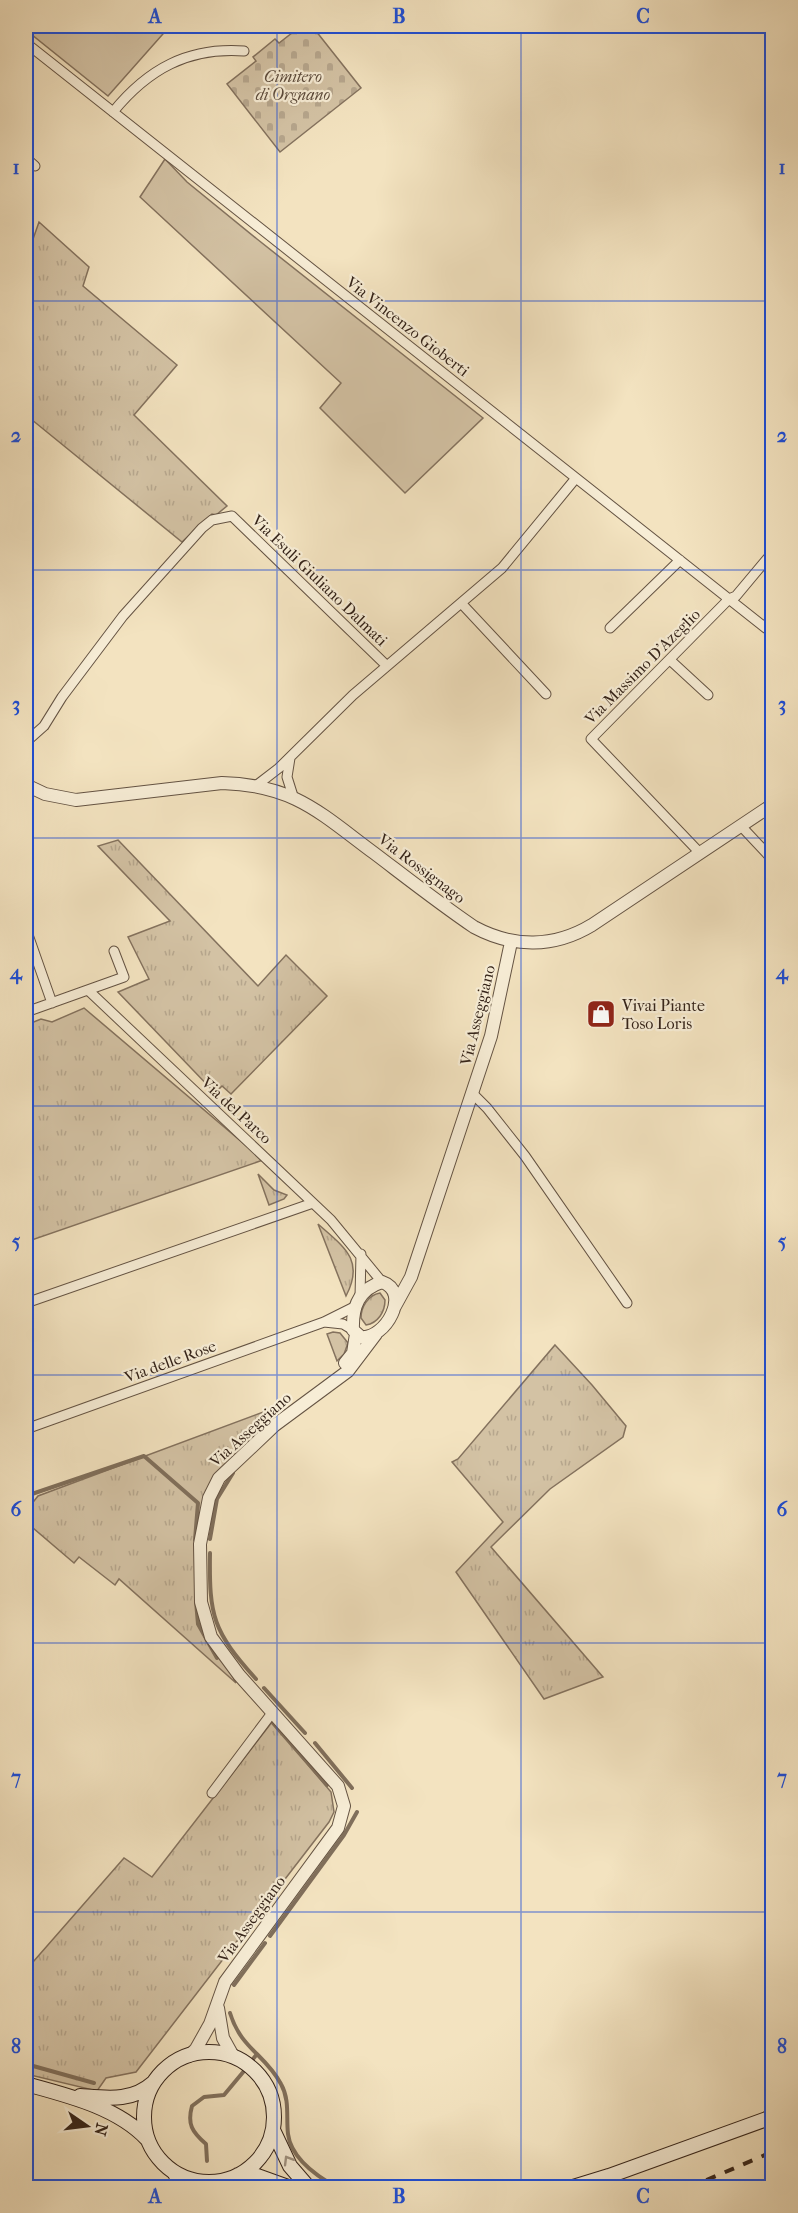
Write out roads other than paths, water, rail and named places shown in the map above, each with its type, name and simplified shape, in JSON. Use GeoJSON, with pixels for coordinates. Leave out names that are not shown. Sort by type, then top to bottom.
{"type":"FeatureCollection","features":[{"type":"Feature","properties":{"kind":"main road","name":"Via Asseggiano"},"geometry":{"type":"LineString","coordinates":[[233,2056],[215,2052],[189,2056],[170,2065],[155,2080],[144,2109],[147,2139],[157,2157],[173,2171],[204,2182],[228,2181],[252,2174],[291,2187]]}},
{"type":"Feature","properties":{"kind":"main road"},"geometry":{"type":"LineString","coordinates":[[228,2181],[261,2156],[273,2130],[274,2112],[266,2086],[249,2065],[233,2056]]}},
{"type":"Feature","properties":{"kind":"main road"},"geometry":{"type":"LineString","coordinates":[[69,2096],[117,2098],[144,2091],[155,2080]]}},
{"type":"Feature","properties":{"kind":"main road"},"geometry":{"type":"LineString","coordinates":[[26,2084],[69,2096],[120,2118],[147,2139]]}},
{"type":"Feature","properties":{"kind":"main road"},"geometry":{"type":"LineString","coordinates":[[570,2187],[620,2173],[772,2117]]}},
{"type":"Feature","properties":{"kind":"main road"},"geometry":{"type":"LineString","coordinates":[[273,2130],[290,2166],[309,2187]]}},
{"type":"Feature","properties":{"kind":"street","name":"Via Vincenzo Gioberti"},"geometry":{"type":"LineString","coordinates":[[28,48],[113,112],[772,633]]}},
{"type":"Feature","properties":{"kind":"street"},"geometry":{"type":"LineString","coordinates":[[113,112],[162,68],[190,54],[226,50],[244,51]]}},
{"type":"Feature","properties":{"kind":"street"},"geometry":{"type":"LineString","coordinates":[[26,158],[35,166]]}},
{"type":"Feature","properties":{"kind":"street","name":"Via Esuli Giuliano Dalmati"},"geometry":{"type":"LineString","coordinates":[[257,785],[290,758],[333,714],[387,666],[502,568],[576,478]]}},
{"type":"Feature","properties":{"kind":"street","name":"Via Esuli Giuliano Dalmati"},"geometry":{"type":"LineString","coordinates":[[26,742],[44,726],[62,697],[123,616],[202,528],[212,520],[232,516],[387,666]]}},
{"type":"Feature","properties":{"kind":"street","name":"Via Massimo D'Azeglio"},"geometry":{"type":"LineString","coordinates":[[700,853],[591,739],[729,599],[736,596],[772,553]]}},
{"type":"Feature","properties":{"kind":"street"},"geometry":{"type":"LineString","coordinates":[[610,628],[680,560]]}},
{"type":"Feature","properties":{"kind":"street"},"geometry":{"type":"LineString","coordinates":[[462,604],[546,694]]}},
{"type":"Feature","properties":{"kind":"street"},"geometry":{"type":"LineString","coordinates":[[670,660],[708,695]]}},
{"type":"Feature","properties":{"kind":"street"},"geometry":{"type":"LineString","coordinates":[[290,758],[287,777],[293,796]]}},
{"type":"Feature","properties":{"kind":"street","name":"Via Rossignago"},"geometry":{"type":"LineString","coordinates":[[26,785],[51,796],[76,800],[222,783],[257,785],[293,796],[331,819],[458,916],[493,937],[511,942],[537,943],[578,934],[772,805]]}},
{"type":"Feature","properties":{"kind":"street"},"geometry":{"type":"LineString","coordinates":[[741,826],[772,859]]}},
{"type":"Feature","properties":{"kind":"street"},"geometry":{"type":"LineString","coordinates":[[26,929],[52,1003]]}},
{"type":"Feature","properties":{"kind":"street","name":"Via Asseggiano"},"geometry":{"type":"LineString","coordinates":[[189,2056],[196,2049],[210,2024],[225,1982],[338,1828],[344,1806],[338,1786],[234,1668],[208,1629],[201,1602],[200,1544],[205,1513],[219,1478],[275,1425],[324,1391],[348,1371],[387,1322],[411,1277],[472,1094],[499,1008],[511,942]]}},
{"type":"Feature","properties":{"kind":"street"},"geometry":{"type":"LineString","coordinates":[[26,1012],[124,977],[114,951]]}},
{"type":"Feature","properties":{"kind":"street","name":"Via del Parco"},"geometry":{"type":"LineString","coordinates":[[89,991],[314,1203],[385,1283]]}},
{"type":"Feature","properties":{"kind":"street"},"geometry":{"type":"LineString","coordinates":[[472,1094],[487,1108],[525,1156],[627,1303]]}},
{"type":"Feature","properties":{"kind":"street"},"geometry":{"type":"LineString","coordinates":[[26,1303],[314,1203]]}},
{"type":"Feature","properties":{"kind":"street"},"geometry":{"type":"LineString","coordinates":[[357,1302],[361,1254]]}},
{"type":"Feature","properties":{"kind":"street"},"geometry":{"type":"LineString","coordinates":[[357,1302],[374,1285],[404,1276],[414,1265]]}},
{"type":"Feature","properties":{"kind":"street"},"geometry":{"type":"LineString","coordinates":[[385,1283],[396,1299],[394,1308]]}},
{"type":"Feature","properties":{"kind":"street","name":"Via Asseggiano"},"geometry":{"type":"LineString","coordinates":[[311,1398],[351,1357],[357,1302]]}},
{"type":"Feature","properties":{"kind":"street","name":"Via delle Rose"},"geometry":{"type":"LineString","coordinates":[[26,1429],[324,1322],[357,1302]]}},
{"type":"Feature","properties":{"kind":"street"},"geometry":{"type":"LineString","coordinates":[[324,1322],[343,1324],[365,1337],[376,1334]]}},
{"type":"Feature","properties":{"kind":"street"},"geometry":{"type":"LineString","coordinates":[[212,1793],[272,1713]]}},
{"type":"Feature","properties":{"kind":"street"},"geometry":{"type":"LineString","coordinates":[[218,2001],[223,2038],[233,2056]]}},
{"type":"Feature","properties":{"kind":"street","name":"Via Asseggiano"},"geometry":{"type":"LineString","coordinates":[[173,2171],[180,2187]]}},
{"type":"Feature","properties":{"kind":"waterway"},"geometry":{"type":"LineString","coordinates":[[26,1496],[144,1456],[198,1503],[195,1540]]}},
{"type":"Feature","properties":{"kind":"waterway"},"geometry":{"type":"LineString","coordinates":[[210,1539],[217,1499],[233,1473]]}},
{"type":"Feature","properties":{"kind":"waterway"},"geometry":{"type":"LineString","coordinates":[[210,1553],[211,1593],[216,1622],[231,1648],[256,1679]]}},
{"type":"Feature","properties":{"kind":"waterway"},"geometry":{"type":"LineString","coordinates":[[196,1601],[198,1624],[217,1658]]}},
{"type":"Feature","properties":{"kind":"waterway"},"geometry":{"type":"LineString","coordinates":[[264,1688],[305,1733]]}},
{"type":"Feature","properties":{"kind":"waterway"},"geometry":{"type":"LineString","coordinates":[[273,1723],[327,1785]]}},
{"type":"Feature","properties":{"kind":"waterway"},"geometry":{"type":"LineString","coordinates":[[315,1743],[352,1788]]}},
{"type":"Feature","properties":{"kind":"waterway"},"geometry":{"type":"LineString","coordinates":[[270,1936],[344,1835],[357,1812]]}},
{"type":"Feature","properties":{"kind":"waterway"},"geometry":{"type":"LineString","coordinates":[[234,1985],[265,1943]]}},
{"type":"Feature","properties":{"kind":"waterway"},"geometry":{"type":"LineString","coordinates":[[230,2013],[240,2035],[268,2065],[284,2090],[287,2102],[288,2134],[294,2151],[314,2172],[338,2188]]}},
{"type":"Feature","properties":{"kind":"waterway"},"geometry":{"type":"LineString","coordinates":[[253,2059],[257,2054]]}},
{"type":"Feature","properties":{"kind":"waterway"},"geometry":{"type":"LineString","coordinates":[[26,2064],[94,2083]]}},
{"type":"Feature","properties":{"kind":"waterway"},"geometry":{"type":"LineString","coordinates":[[207,2161],[206,2144],[197,2136],[192,2127],[190,2118],[192,2106],[204,2097],[224,2095],[244,2071]]}},
{"type":"Feature","properties":{"kind":"railway"},"geometry":{"type":"LineString","coordinates":[[688,2188],[772,2152]]}},
{"type":"Feature","properties":{"kind":"place","name":"Vivai Piante Toso Loris"},"geometry":{"type":"Point","coordinates":[601,1014]}},
{"type":"Feature","properties":{"kind":"park label","name":"Cimitero di Orgnano"},"geometry":{"type":"Point","coordinates":[293,85]}}]}
